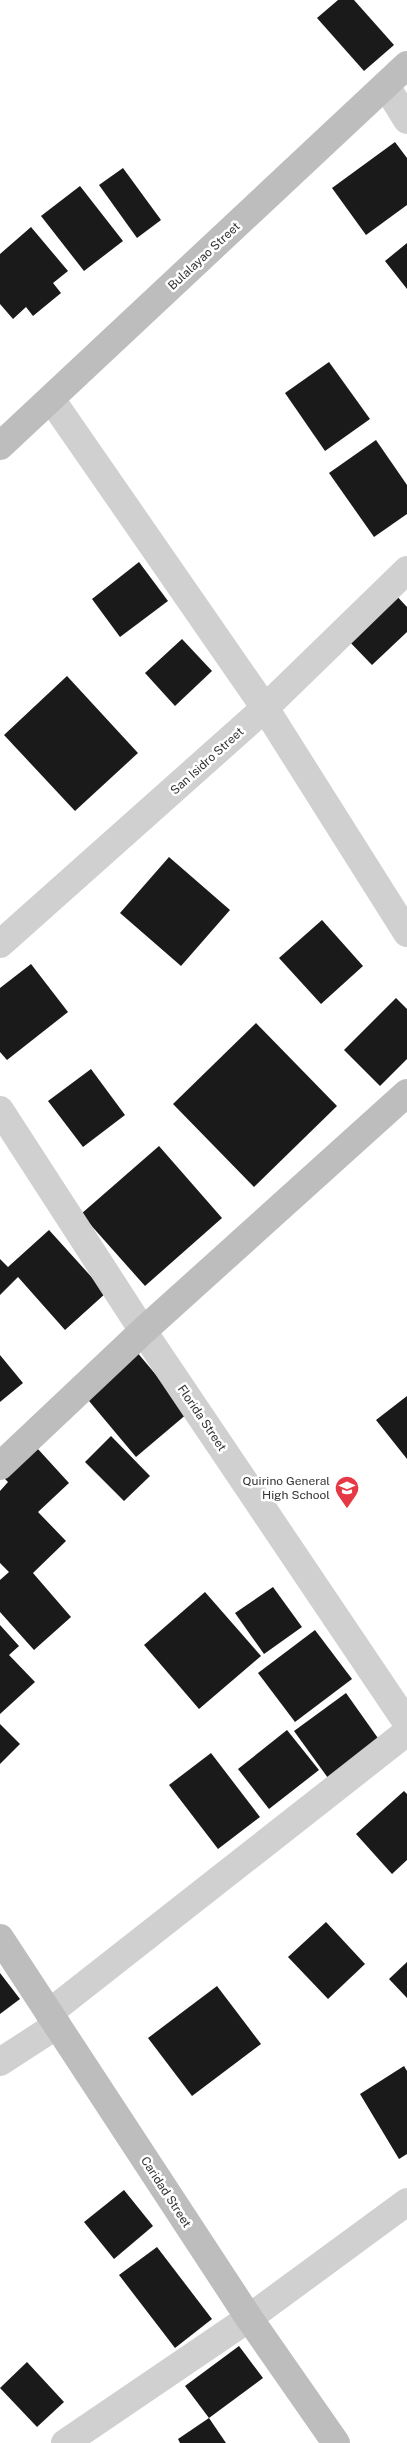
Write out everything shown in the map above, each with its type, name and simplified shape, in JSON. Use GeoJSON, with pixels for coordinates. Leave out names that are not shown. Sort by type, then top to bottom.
{"type":"FeatureCollection","features":[{"type":"Feature","properties":{"kind":"street","name":"Bulalayao Street"},"geometry":{"type":"LineString","coordinates":[[0,446],[407,65]]}},
{"type":"Feature","properties":{"kind":"street"},"geometry":{"type":"LineString","coordinates":[[386,86],[407,120]]}},
{"type":"Feature","properties":{"kind":"street"},"geometry":{"type":"LineString","coordinates":[[51,399],[265,708],[407,933]]}},
{"type":"Feature","properties":{"kind":"street","name":"San Isidro Street"},"geometry":{"type":"LineString","coordinates":[[0,944],[265,708],[407,570]]}},
{"type":"Feature","properties":{"kind":"street"},"geometry":{"type":"LineString","coordinates":[[0,1466],[143,1331],[407,1093]]}},
{"type":"Feature","properties":{"kind":"street","name":"Florida Street"},"geometry":{"type":"LineString","coordinates":[[0,1110],[143,1331],[407,1723]]}},
{"type":"Feature","properties":{"kind":"street"},"geometry":{"type":"LineString","coordinates":[[0,2062],[407,1732]]}},
{"type":"Feature","properties":{"kind":"street","name":"Caridad Street"},"geometry":{"type":"LineString","coordinates":[[0,1938],[249,2318],[336,2443]]}},
{"type":"Feature","properties":{"kind":"street"},"geometry":{"type":"LineString","coordinates":[[65,2443],[249,2318],[407,2202]]}},
{"type":"Feature","properties":{"kind":"building"},"geometry":{"type":"Polygon","coordinates":[[[338,0],[354,0],[394,45],[364,71],[317,18],[338,0]]]}},
{"type":"Feature","properties":{"kind":"building"},"geometry":{"type":"Polygon","coordinates":[[[395,142],[407,158],[407,205],[366,235],[332,188],[395,142]]]}},
{"type":"Feature","properties":{"kind":"building"},"geometry":{"type":"Polygon","coordinates":[[[123,168],[161,220],[137,238],[99,185],[123,168]]]}},
{"type":"Feature","properties":{"kind":"building"},"geometry":{"type":"Polygon","coordinates":[[[80,186],[123,241],[84,271],[41,216],[80,186]]]}},
{"type":"Feature","properties":{"kind":"building"},"geometry":{"type":"Polygon","coordinates":[[[31,227],[68,271],[53,283],[61,293],[33,316],[26,307],[13,319],[0,304],[0,254],[31,227]]]}},
{"type":"Feature","properties":{"kind":"building"},"geometry":{"type":"Polygon","coordinates":[[[407,243],[407,289],[385,261],[407,243]]]}},
{"type":"Feature","properties":{"kind":"building"},"geometry":{"type":"Polygon","coordinates":[[[329,362],[370,419],[325,451],[285,393],[329,362]]]}},
{"type":"Feature","properties":{"kind":"building"},"geometry":{"type":"Polygon","coordinates":[[[376,440],[407,485],[407,514],[374,537],[329,473],[376,440]]]}},
{"type":"Feature","properties":{"kind":"building"},"geometry":{"type":"Polygon","coordinates":[[[139,562],[168,601],[120,637],[92,599],[139,562]]]}},
{"type":"Feature","properties":{"kind":"building"},"geometry":{"type":"Polygon","coordinates":[[[393,592],[407,607],[407,632],[372,665],[345,637],[393,592]]]}},
{"type":"Feature","properties":{"kind":"building"},"geometry":{"type":"Polygon","coordinates":[[[182,639],[212,671],[175,706],[145,673],[182,639]]]}},
{"type":"Feature","properties":{"kind":"building"},"geometry":{"type":"Polygon","coordinates":[[[67,676],[138,753],[75,811],[4,735],[67,676]]]}},
{"type":"Feature","properties":{"kind":"building"},"geometry":{"type":"Polygon","coordinates":[[[169,857],[230,910],[181,966],[120,913],[169,857]]]}},
{"type":"Feature","properties":{"kind":"building"},"geometry":{"type":"Polygon","coordinates":[[[322,920],[363,966],[321,1004],[279,958],[322,920]]]}},
{"type":"Feature","properties":{"kind":"building"},"geometry":{"type":"Polygon","coordinates":[[[31,964],[68,1012],[7,1060],[0,1052],[0,988],[31,964]]]}},
{"type":"Feature","properties":{"kind":"building"},"geometry":{"type":"Polygon","coordinates":[[[396,998],[407,1009],[407,1059],[380,1086],[344,1050],[396,998]]]}},
{"type":"Feature","properties":{"kind":"building"},"geometry":{"type":"Polygon","coordinates":[[[256,1023],[337,1106],[254,1187],[173,1104],[256,1023]]]}},
{"type":"Feature","properties":{"kind":"building"},"geometry":{"type":"Polygon","coordinates":[[[91,1069],[125,1115],[83,1147],[48,1101],[91,1069]]]}},
{"type":"Feature","properties":{"kind":"building"},"geometry":{"type":"Polygon","coordinates":[[[159,1146],[222,1218],[145,1286],[81,1214],[159,1146]]]}},
{"type":"Feature","properties":{"kind":"building"},"geometry":{"type":"Polygon","coordinates":[[[49,1230],[106,1293],[65,1330],[18,1277],[0,1295],[0,1259],[8,1267],[49,1230]]]}},
{"type":"Feature","properties":{"kind":"building"},"geometry":{"type":"Polygon","coordinates":[[[136,1351],[188,1413],[136,1457],[84,1395],[136,1351]]]}},
{"type":"Feature","properties":{"kind":"building"},"geometry":{"type":"Polygon","coordinates":[[[0,1355],[23,1383],[0,1402],[0,1355]]]}},
{"type":"Feature","properties":{"kind":"building"},"geometry":{"type":"Polygon","coordinates":[[[407,1396],[407,1459],[376,1420],[407,1396]]]}},
{"type":"Feature","properties":{"kind":"building"},"geometry":{"type":"Polygon","coordinates":[[[111,1436],[150,1476],[124,1501],[85,1462],[111,1436]]]}},
{"type":"Feature","properties":{"kind":"building"},"geometry":{"type":"Polygon","coordinates":[[[37,1448],[69,1483],[38,1512],[66,1541],[33,1573],[71,1617],[34,1650],[0,1612],[0,1580],[9,1572],[0,1563],[0,1491],[8,1482],[4,1478],[37,1448]]]}},
{"type":"Feature","properties":{"kind":"building"},"geometry":{"type":"Polygon","coordinates":[[[273,1587],[302,1627],[264,1654],[235,1613],[273,1587]]]}},
{"type":"Feature","properties":{"kind":"building"},"geometry":{"type":"Polygon","coordinates":[[[205,1592],[261,1656],[199,1709],[144,1645],[205,1592]]]}},
{"type":"Feature","properties":{"kind":"building"},"geometry":{"type":"Polygon","coordinates":[[[0,1625],[19,1646],[9,1655],[35,1682],[0,1714],[0,1625]]]}},
{"type":"Feature","properties":{"kind":"building"},"geometry":{"type":"Polygon","coordinates":[[[315,1630],[352,1679],[295,1722],[258,1673],[315,1630]]]}},
{"type":"Feature","properties":{"kind":"building"},"geometry":{"type":"Polygon","coordinates":[[[346,1693],[380,1741],[328,1778],[294,1731],[346,1693]]]}},
{"type":"Feature","properties":{"kind":"building"},"geometry":{"type":"Polygon","coordinates":[[[0,1724],[20,1744],[0,1764],[0,1724]]]}},
{"type":"Feature","properties":{"kind":"building"},"geometry":{"type":"Polygon","coordinates":[[[287,1730],[319,1770],[269,1809],[238,1769],[287,1730]]]}},
{"type":"Feature","properties":{"kind":"building"},"geometry":{"type":"Polygon","coordinates":[[[211,1753],[260,1817],[218,1849],[169,1785],[211,1753]]]}},
{"type":"Feature","properties":{"kind":"building"},"geometry":{"type":"Polygon","coordinates":[[[404,1791],[407,1794],[407,1860],[392,1874],[356,1834],[404,1791]]]}},
{"type":"Feature","properties":{"kind":"building"},"geometry":{"type":"Polygon","coordinates":[[[326,1922],[365,1964],[328,1999],[288,1957],[326,1922]]]}},
{"type":"Feature","properties":{"kind":"building"},"geometry":{"type":"Polygon","coordinates":[[[407,1962],[407,1998],[389,1979],[407,1962]]]}},
{"type":"Feature","properties":{"kind":"building"},"geometry":{"type":"Polygon","coordinates":[[[0,1973],[20,1999],[0,2014],[0,1973]]]}},
{"type":"Feature","properties":{"kind":"building"},"geometry":{"type":"Polygon","coordinates":[[[217,1986],[261,2044],[192,2096],[148,2038],[217,1986]]]}},
{"type":"Feature","properties":{"kind":"building"},"geometry":{"type":"Polygon","coordinates":[[[404,2066],[407,2071],[407,2154],[399,2159],[360,2094],[404,2066]]]}},
{"type":"Feature","properties":{"kind":"building"},"geometry":{"type":"Polygon","coordinates":[[[124,2190],[153,2226],[114,2259],[84,2222],[124,2190]]]}},
{"type":"Feature","properties":{"kind":"building"},"geometry":{"type":"Polygon","coordinates":[[[157,2247],[212,2319],[175,2348],[119,2275],[157,2247]]]}},
{"type":"Feature","properties":{"kind":"building"},"geometry":{"type":"Polygon","coordinates":[[[239,2346],[263,2378],[209,2418],[185,2386],[239,2346]]]}},
{"type":"Feature","properties":{"kind":"building"},"geometry":{"type":"Polygon","coordinates":[[[27,2362],[64,2402],[37,2427],[0,2388],[27,2362]]]}},
{"type":"Feature","properties":{"kind":"building"},"geometry":{"type":"Polygon","coordinates":[[[209,2418],[226,2443],[180,2443],[178,2439],[209,2418]]]}},
{"type":"Feature","properties":{"kind":"place","name":"Quirino General High School"},"geometry":{"type":"Point","coordinates":[347,1509]}}]}
